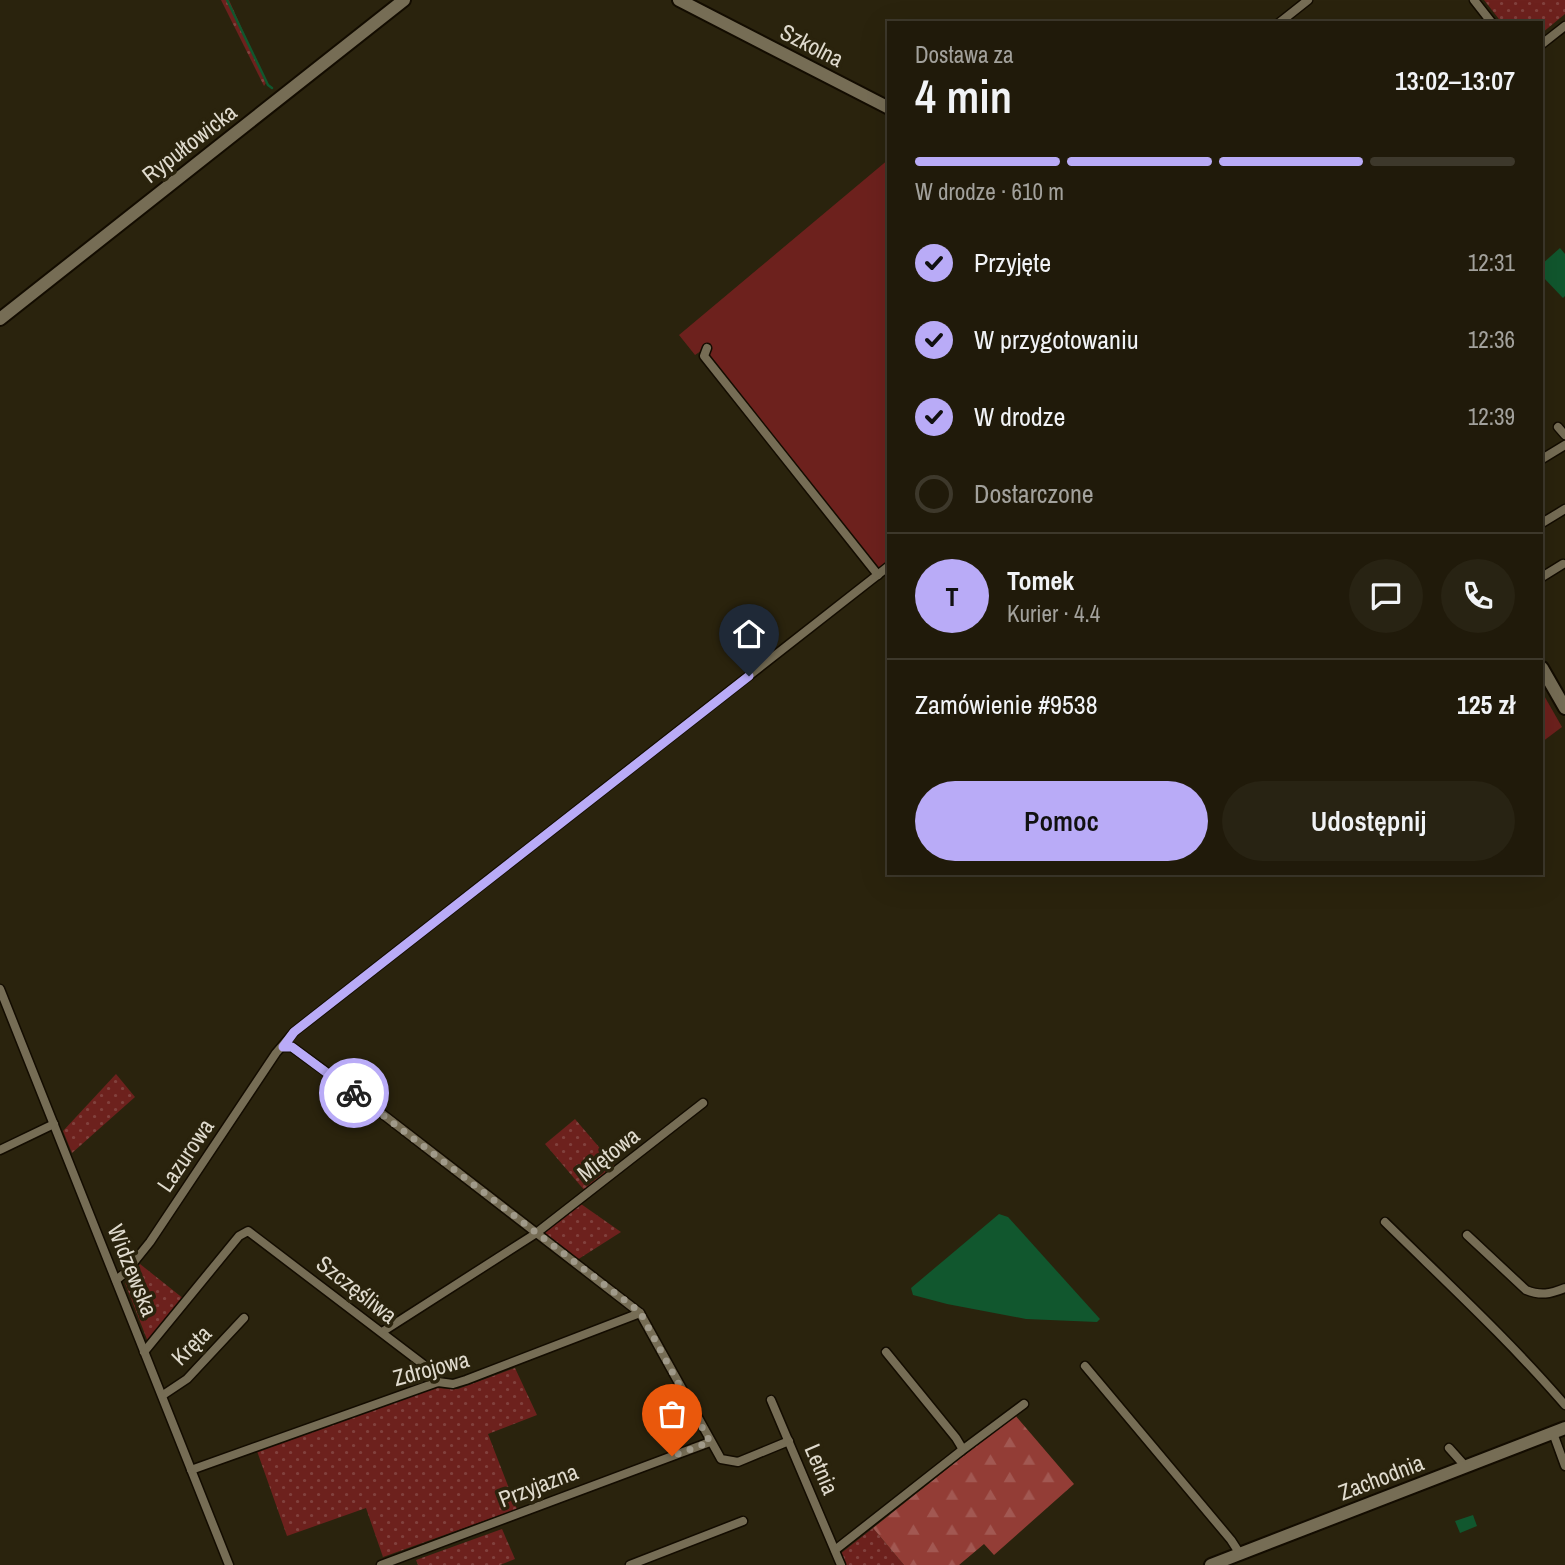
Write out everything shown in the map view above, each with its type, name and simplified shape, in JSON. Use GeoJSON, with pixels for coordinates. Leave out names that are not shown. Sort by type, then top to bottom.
{"type":"FeatureCollection","features":[{"type":"Feature","properties":{"kind":"street","name":"Rypułtowicka"},"geometry":{"type":"LineString","coordinates":[[0,319],[404,0]]}},
{"type":"Feature","properties":{"kind":"street","name":"Szkolna"},"geometry":{"type":"LineString","coordinates":[[679,0],[887,107]]}},
{"type":"Feature","properties":{"kind":"street"},"geometry":{"type":"LineString","coordinates":[[1282,21],[1308,0]]}},
{"type":"Feature","properties":{"kind":"street"},"geometry":{"type":"LineString","coordinates":[[1474,0],[1490,21]]}},
{"type":"Feature","properties":{"kind":"street"},"geometry":{"type":"LineString","coordinates":[[1543,43],[1565,26]]}},
{"type":"Feature","properties":{"kind":"street"},"geometry":{"type":"LineString","coordinates":[[707,348],[704,355],[878,575]]}},
{"type":"Feature","properties":{"kind":"street"},"geometry":{"type":"LineString","coordinates":[[1558,427],[1565,435]]}},
{"type":"Feature","properties":{"kind":"street"},"geometry":{"type":"LineString","coordinates":[[1543,458],[1565,445]]}},
{"type":"Feature","properties":{"kind":"street"},"geometry":{"type":"LineString","coordinates":[[1543,522],[1565,509]]}},
{"type":"Feature","properties":{"kind":"street"},"geometry":{"type":"LineString","coordinates":[[1543,576],[1563,564]]}},
{"type":"Feature","properties":{"kind":"street","name":"Lazurowa"},"geometry":{"type":"LineString","coordinates":[[116,1280],[150,1242],[294,1032],[887,568]]}},
{"type":"Feature","properties":{"kind":"street"},"geometry":{"type":"LineString","coordinates":[[1543,670],[1565,708]]}},
{"type":"Feature","properties":{"kind":"street","name":"Widzewska"},"geometry":{"type":"LineString","coordinates":[[0,989],[229,1565]]}},
{"type":"Feature","properties":{"kind":"street","name":"Letnia"},"geometry":{"type":"LineString","coordinates":[[283,1047],[292,1047],[353,1092],[640,1312],[721,1459],[738,1462],[789,1441],[841,1565]]}},
{"type":"Feature","properties":{"kind":"street","name":"Miętowa"},"geometry":{"type":"LineString","coordinates":[[382,1332],[535,1234],[703,1103]]}},
{"type":"Feature","properties":{"kind":"street"},"geometry":{"type":"LineString","coordinates":[[0,1150],[54,1124]]}},
{"type":"Feature","properties":{"kind":"street"},"geometry":{"type":"LineString","coordinates":[[1385,1222],[1475,1309],[1565,1405]]}},
{"type":"Feature","properties":{"kind":"street","name":"Szczęśliwa"},"geometry":{"type":"LineString","coordinates":[[144,1352],[239,1236],[248,1231],[428,1368],[438,1382]]}},
{"type":"Feature","properties":{"kind":"street"},"geometry":{"type":"LineString","coordinates":[[1467,1235],[1525,1290],[1546,1295],[1565,1288]]}},
{"type":"Feature","properties":{"kind":"street","name":"Zdrojowa"},"geometry":{"type":"LineString","coordinates":[[191,1470],[438,1382],[453,1384],[466,1381],[640,1312]]}},
{"type":"Feature","properties":{"kind":"street","name":"Kręta"},"geometry":{"type":"LineString","coordinates":[[163,1395],[187,1379],[244,1318]]}},
{"type":"Feature","properties":{"kind":"street"},"geometry":{"type":"LineString","coordinates":[[886,1352],[956,1438],[961,1451]]}},
{"type":"Feature","properties":{"kind":"street"},"geometry":{"type":"LineString","coordinates":[[1085,1366],[1240,1554]]}},
{"type":"Feature","properties":{"kind":"street"},"geometry":{"type":"LineString","coordinates":[[771,1400],[789,1441]]}},
{"type":"Feature","properties":{"kind":"street"},"geometry":{"type":"LineString","coordinates":[[835,1550],[1024,1404]]}},
{"type":"Feature","properties":{"kind":"street"},"geometry":{"type":"LineString","coordinates":[[1559,1431],[1565,1466]]}},
{"type":"Feature","properties":{"kind":"street","name":"Zachodnia"},"geometry":{"type":"LineString","coordinates":[[1211,1565],[1559,1431]]}},
{"type":"Feature","properties":{"kind":"street","name":"Przyjazna"},"geometry":{"type":"LineString","coordinates":[[381,1565],[710,1442]]}},
{"type":"Feature","properties":{"kind":"street"},"geometry":{"type":"LineString","coordinates":[[1449,1448],[1466,1466]]}},
{"type":"Feature","properties":{"kind":"street"},"geometry":{"type":"LineString","coordinates":[[630,1565],[743,1521]]}},
{"type":"Feature","properties":{"kind":"shaded area"},"geometry":{"type":"Polygon","coordinates":[[[221,0],[229,0],[266,83],[264,86],[221,0]]]}},
{"type":"Feature","properties":{"kind":"shaded area"},"geometry":{"type":"Polygon","coordinates":[[[1484,0],[1565,0],[1565,14],[1543,32],[1543,21],[1500,21],[1484,0]]]}},
{"type":"Feature","properties":{"kind":"shaded area"},"geometry":{"type":"Polygon","coordinates":[[[887,161],[887,565],[880,570],[704,349],[695,355],[679,335],[887,161]]]}},
{"type":"Feature","properties":{"kind":"shaded area"},"geometry":{"type":"Polygon","coordinates":[[[1560,248],[1565,254],[1563,298],[1543,277],[1543,263],[1560,248]]]}},
{"type":"Feature","properties":{"kind":"shaded area"},"geometry":{"type":"Polygon","coordinates":[[[1543,694],[1562,727],[1543,741],[1543,694]]]}},
{"type":"Feature","properties":{"kind":"shaded area"},"geometry":{"type":"Polygon","coordinates":[[[116,1074],[135,1097],[72,1153],[63,1131],[116,1074]]]}},
{"type":"Feature","properties":{"kind":"shaded area"},"geometry":{"type":"Polygon","coordinates":[[[575,1119],[616,1167],[585,1191],[545,1144],[575,1119]]]}},
{"type":"Feature","properties":{"kind":"shaded area"},"geometry":{"type":"Polygon","coordinates":[[[581,1204],[621,1232],[577,1260],[543,1234],[581,1204]]]}},
{"type":"Feature","properties":{"kind":"shaded area"},"geometry":{"type":"Polygon","coordinates":[[[999,1214],[1008,1217],[1100,1319],[1097,1322],[1026,1319],[913,1295],[911,1288],[999,1214]]]}},
{"type":"Feature","properties":{"kind":"shaded area"},"geometry":{"type":"Polygon","coordinates":[[[140,1264],[184,1299],[148,1342],[125,1283],[140,1264]]]}},
{"type":"Feature","properties":{"kind":"shaded area"},"geometry":{"type":"Polygon","coordinates":[[[515,1368],[537,1415],[488,1434],[517,1509],[383,1557],[366,1508],[287,1536],[257,1451],[407,1395],[435,1388],[458,1389],[515,1368]]]}},
{"type":"Feature","properties":{"kind":"shaded area"},"geometry":{"type":"Polygon","coordinates":[[[1473,1515],[1477,1526],[1460,1533],[1455,1521],[1473,1515]]]}},
{"type":"Feature","properties":{"kind":"shaded area"},"geometry":{"type":"Polygon","coordinates":[[[873,1528],[904,1565],[844,1565],[840,1554],[873,1528]]]}},
{"type":"Feature","properties":{"kind":"shaded area"},"geometry":{"type":"Polygon","coordinates":[[[502,1529],[515,1559],[500,1565],[418,1565],[416,1560],[502,1529]]]}},
{"type":"Feature","properties":{"kind":"green space"},"geometry":{"type":"Polygon","coordinates":[[[1015,1415],[1074,1484],[994,1555],[984,1544],[959,1565],[904,1565],[873,1528],[1015,1415]]]}},
{"type":"Feature","properties":{"kind":"waterway"},"geometry":{"type":"LineString","coordinates":[[227,0],[268,85],[272,88]]}},
{"type":"Feature","properties":{"kind":"way so far"},"geometry":{"type":"LineString","coordinates":[[354,1093],[640,1312],[710,1442],[672,1456]]}},
{"type":"Feature","properties":{"kind":"route"},"geometry":{"type":"LineString","coordinates":[[354,1093],[292,1047],[283,1047],[294,1032],[749,676]]}}]}
